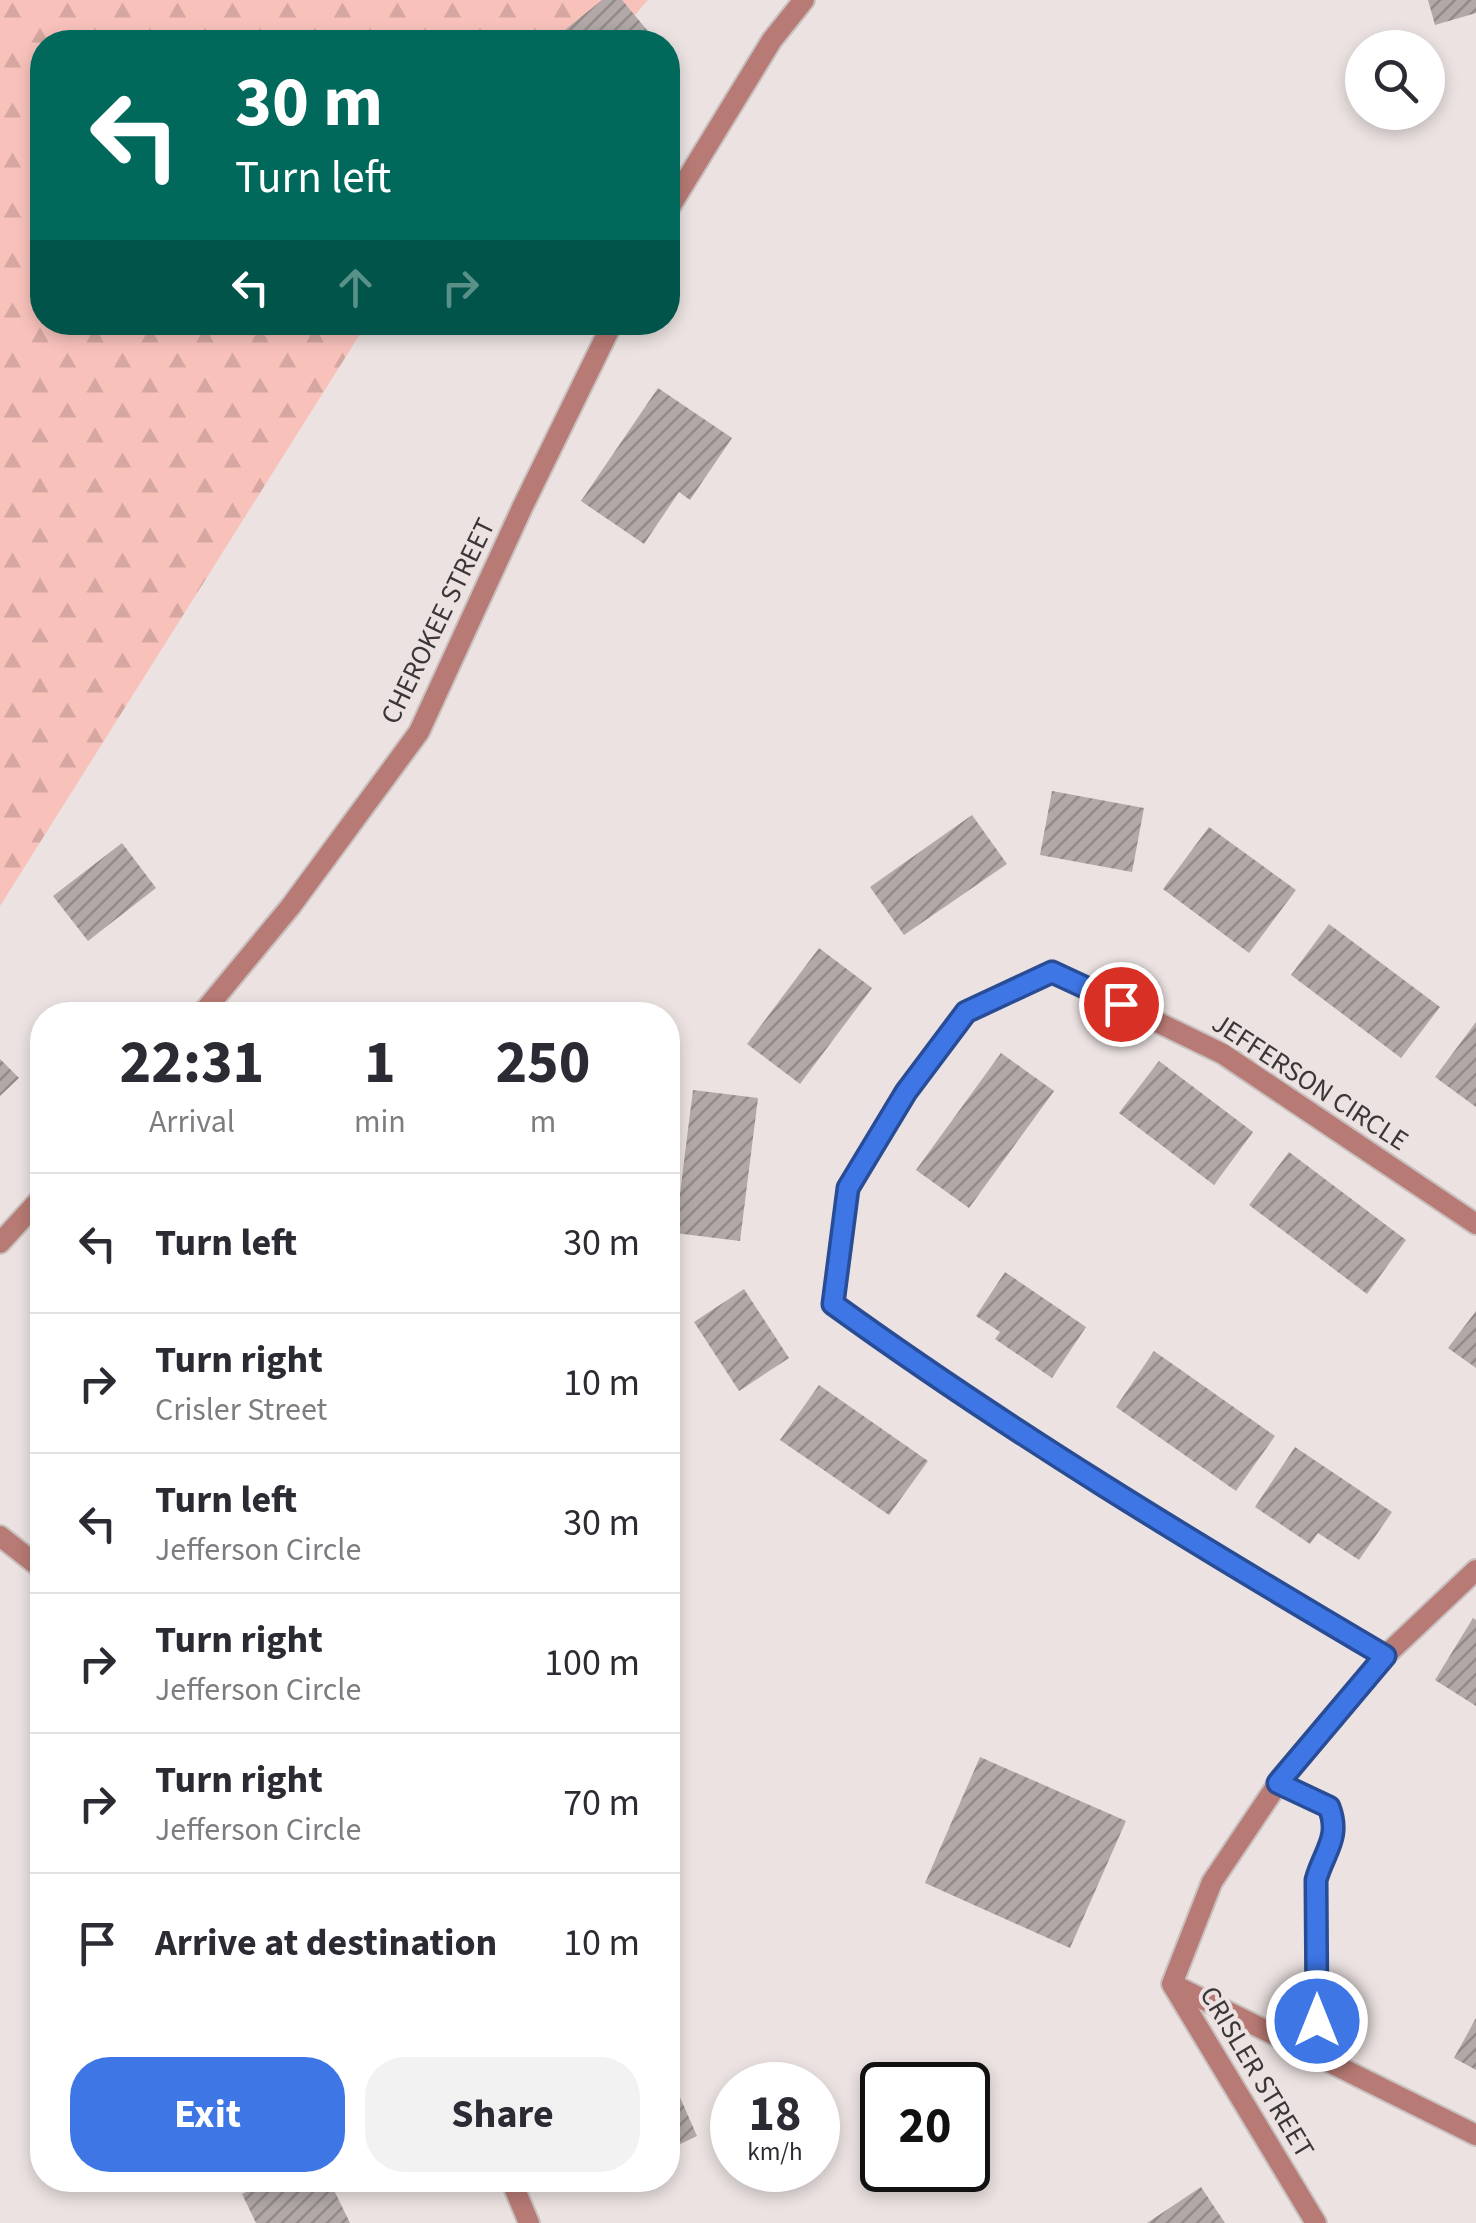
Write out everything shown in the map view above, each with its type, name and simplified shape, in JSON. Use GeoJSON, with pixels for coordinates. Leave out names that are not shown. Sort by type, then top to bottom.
{"type":"FeatureCollection","features":[{"type":"Feature","properties":{"kind":"street"},"geometry":{"type":"LineString","coordinates":[[680,190],[772,40],[804,0]]}},
{"type":"Feature","properties":{"kind":"street","name":"CHEROKEE STREET"},"geometry":{"type":"LineString","coordinates":[[212,1002],[291,906],[420,732],[606,335]]}},
{"type":"Feature","properties":{"kind":"street","name":"JEFFERSON CIRCLE"},"geometry":{"type":"LineString","coordinates":[[1385,1656],[1216,1556],[948,1387],[833,1304],[848,1188],[906,1092],[966,1012],[1052,972],[1223,1054],[1476,1224]]}},
{"type":"Feature","properties":{"kind":"street"},"geometry":{"type":"LineString","coordinates":[[0,1242],[30,1210]]}},
{"type":"Feature","properties":{"kind":"street"},"geometry":{"type":"LineString","coordinates":[[0,1536],[30,1560]]}},
{"type":"Feature","properties":{"kind":"street","name":"CRISLER STREET"},"geometry":{"type":"LineString","coordinates":[[1316,2223],[1172,1984],[1212,1882],[1278,1783],[1385,1656],[1476,1570]]}},
{"type":"Feature","properties":{"kind":"street"},"geometry":{"type":"LineString","coordinates":[[1172,1984],[1476,2135]]}},
{"type":"Feature","properties":{"kind":"street"},"geometry":{"type":"LineString","coordinates":[[516,2192],[529,2223]]}},
{"type":"Feature","properties":{"kind":"lane"},"geometry":{"type":"LineString","coordinates":[[1278,1783],[1329,1807],[1335,1822],[1332,1844],[1316,1880],[1317,2056]]}},
{"type":"Feature","properties":{"kind":"green space"},"geometry":{"type":"Polygon","coordinates":[[[0,0],[648,0],[622,30],[30,30],[30,335],[359,335],[0,906],[0,0]]]}},
{"type":"Feature","properties":{"kind":"building"},"geometry":{"type":"Polygon","coordinates":[[[602,0],[622,0],[647,30],[565,30],[602,0]]]}},
{"type":"Feature","properties":{"kind":"building"},"geometry":{"type":"Polygon","coordinates":[[[1428,0],[1476,0],[1476,13],[1435,25],[1428,0]]]}},
{"type":"Feature","properties":{"kind":"building"},"geometry":{"type":"Polygon","coordinates":[[[658,388],[732,438],[690,500],[679,492],[644,544],[581,501],[658,388]]]}},
{"type":"Feature","properties":{"kind":"building"},"geometry":{"type":"Polygon","coordinates":[[[1052,791],[1144,808],[1132,872],[1040,855],[1052,791]]]}},
{"type":"Feature","properties":{"kind":"building"},"geometry":{"type":"Polygon","coordinates":[[[972,815],[1007,864],[904,935],[870,887],[972,815]]]}},
{"type":"Feature","properties":{"kind":"building"},"geometry":{"type":"Polygon","coordinates":[[[1209,827],[1296,890],[1249,953],[1163,889],[1209,827]]]}},
{"type":"Feature","properties":{"kind":"building"},"geometry":{"type":"Polygon","coordinates":[[[122,843],[156,888],[88,941],[53,896],[122,843]]]}},
{"type":"Feature","properties":{"kind":"building"},"geometry":{"type":"Polygon","coordinates":[[[1329,924],[1440,1007],[1401,1058],[1291,975],[1329,924]]]}},
{"type":"Feature","properties":{"kind":"building"},"geometry":{"type":"Polygon","coordinates":[[[819,948],[872,988],[800,1084],[747,1044],[819,948]]]}},
{"type":"Feature","properties":{"kind":"building"},"geometry":{"type":"Polygon","coordinates":[[[1476,1022],[1476,1107],[1435,1077],[1476,1022]]]}},
{"type":"Feature","properties":{"kind":"building"},"geometry":{"type":"Polygon","coordinates":[[[1001,1053],[1054,1091],[969,1208],[916,1170],[1001,1053]]]}},
{"type":"Feature","properties":{"kind":"building"},"geometry":{"type":"Polygon","coordinates":[[[0,1059],[19,1078],[0,1096],[0,1059]]]}},
{"type":"Feature","properties":{"kind":"building"},"geometry":{"type":"Polygon","coordinates":[[[1159,1061],[1253,1132],[1214,1185],[1119,1113],[1159,1061]]]}},
{"type":"Feature","properties":{"kind":"building"},"geometry":{"type":"Polygon","coordinates":[[[693,1090],[758,1098],[740,1241],[680,1234],[680,1193],[693,1090]]]}},
{"type":"Feature","properties":{"kind":"building"},"geometry":{"type":"Polygon","coordinates":[[[1289,1152],[1406,1240],[1367,1294],[1249,1205],[1289,1152]]]}},
{"type":"Feature","properties":{"kind":"building"},"geometry":{"type":"Polygon","coordinates":[[[1005,1272],[1086,1327],[1052,1378],[995,1339],[1000,1332],[976,1316],[1005,1272]]]}},
{"type":"Feature","properties":{"kind":"building"},"geometry":{"type":"Polygon","coordinates":[[[744,1289],[789,1358],[739,1391],[694,1322],[744,1289]]]}},
{"type":"Feature","properties":{"kind":"building"},"geometry":{"type":"Polygon","coordinates":[[[1476,1311],[1476,1368],[1448,1348],[1476,1311]]]}},
{"type":"Feature","properties":{"kind":"building"},"geometry":{"type":"Polygon","coordinates":[[[1154,1351],[1275,1436],[1236,1491],[1116,1407],[1154,1351]]]}},
{"type":"Feature","properties":{"kind":"building"},"geometry":{"type":"Polygon","coordinates":[[[819,1385],[928,1461],[889,1515],[780,1440],[819,1385]]]}},
{"type":"Feature","properties":{"kind":"building"},"geometry":{"type":"Polygon","coordinates":[[[1295,1447],[1392,1512],[1359,1560],[1318,1533],[1310,1544],[1255,1507],[1295,1447]]]}},
{"type":"Feature","properties":{"kind":"building"},"geometry":{"type":"Polygon","coordinates":[[[1473,1618],[1476,1620],[1476,1706],[1435,1680],[1473,1618]]]}},
{"type":"Feature","properties":{"kind":"building"},"geometry":{"type":"Polygon","coordinates":[[[980,1757],[1126,1821],[1070,1948],[925,1883],[980,1757]]]}},
{"type":"Feature","properties":{"kind":"building"},"geometry":{"type":"Polygon","coordinates":[[[1476,2018],[1476,2070],[1454,2058],[1476,2018]]]}},
{"type":"Feature","properties":{"kind":"building"},"geometry":{"type":"Polygon","coordinates":[[[680,2097],[697,2136],[680,2144],[680,2097]]]}},
{"type":"Feature","properties":{"kind":"building"},"geometry":{"type":"Polygon","coordinates":[[[1201,2187],[1225,2223],[1147,2223],[1201,2187]]]}},
{"type":"Feature","properties":{"kind":"building"},"geometry":{"type":"Polygon","coordinates":[[[335,2192],[350,2223],[256,2223],[242,2194],[335,2192]]]}},
{"type":"Feature","properties":{"kind":"route"},"geometry":{"type":"LineString","coordinates":[[1121,1004],[1052,972],[966,1012],[906,1092],[848,1188],[833,1304],[948,1387],[1216,1556],[1385,1656],[1278,1783],[1329,1807],[1335,1822],[1332,1844],[1316,1880],[1317,2021]]}}]}
